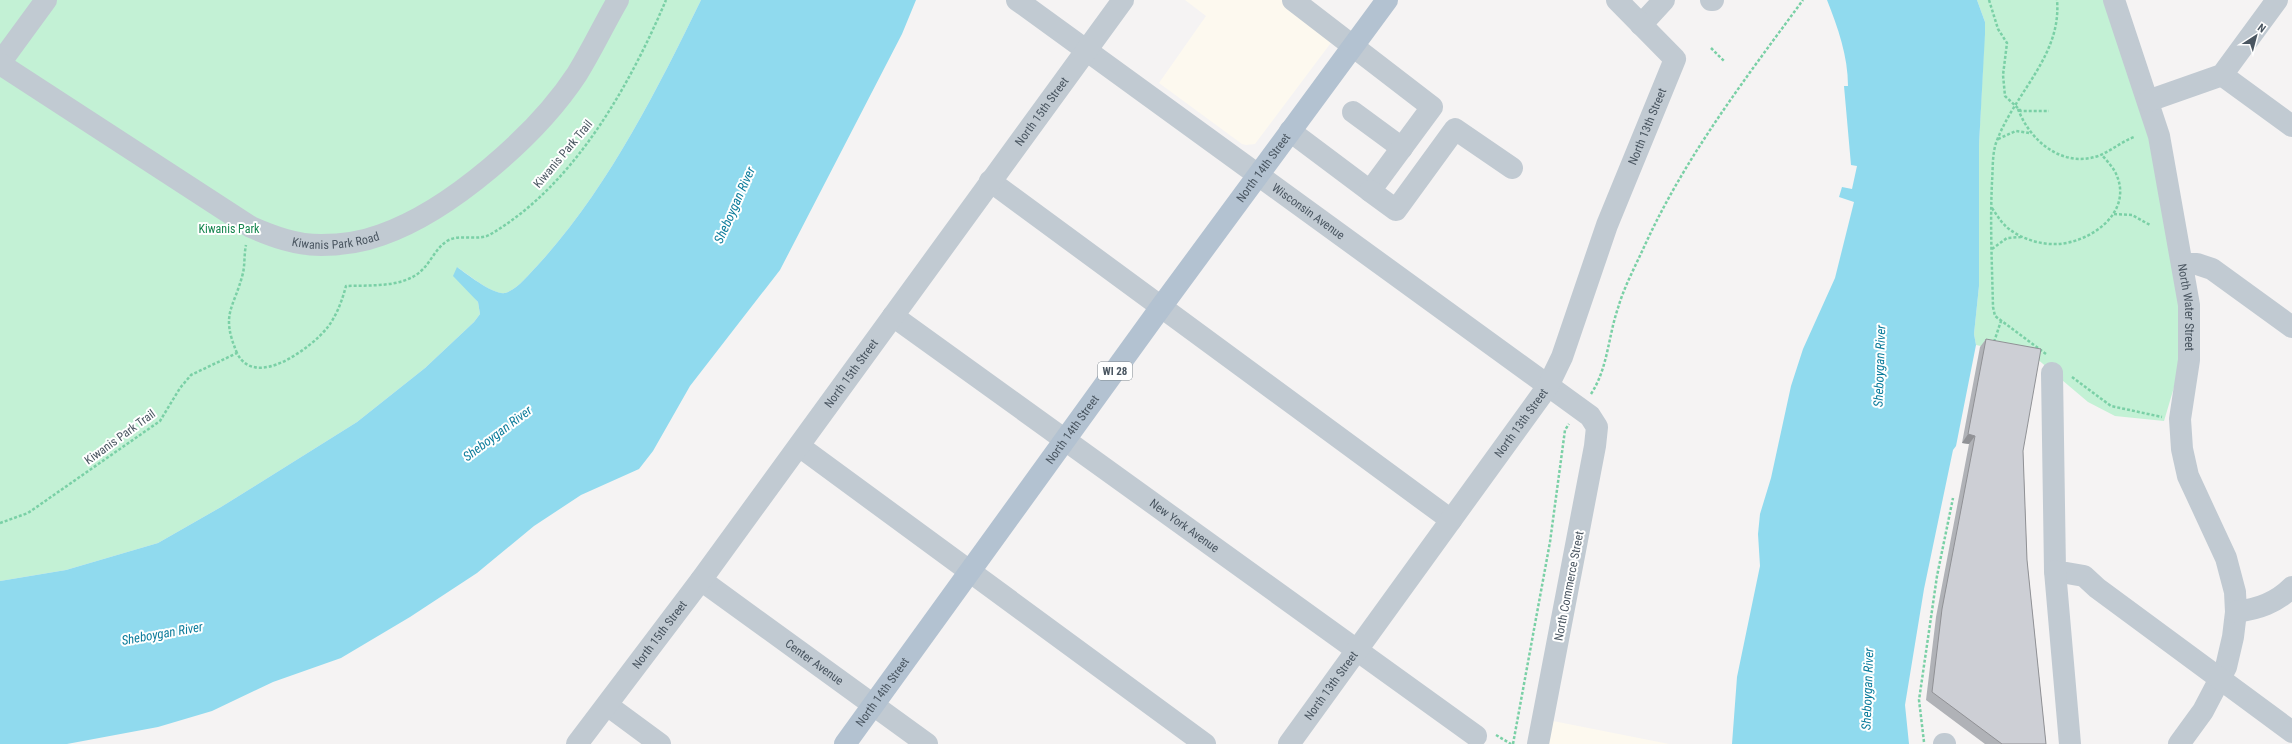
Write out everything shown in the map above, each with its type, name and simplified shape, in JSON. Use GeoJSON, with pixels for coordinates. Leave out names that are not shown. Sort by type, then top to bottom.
{"type":"FeatureCollection","features":[{"type":"Feature","properties":{"kind":"main road","name":"North 14th Street"},"geometry":{"type":"LineString","coordinates":[[845,744],[1161,307],[1387,0]]}},
{"type":"Feature","properties":{"kind":"street"},"geometry":{"type":"LineString","coordinates":[[0,63],[46,0]]}},
{"type":"Feature","properties":{"kind":"street","name":"Kiwanis Park Road"},"geometry":{"type":"LineString","coordinates":[[0,63],[251,227],[281,240],[301,244],[340,244],[380,236],[431,211],[500,158],[554,104],[576,74],[618,0]]}},
{"type":"Feature","properties":{"kind":"street","name":"Wisconsin Avenue"},"geometry":{"type":"LineString","coordinates":[[1018,0],[1257,176],[1590,416],[1596,427]]}},
{"type":"Feature","properties":{"kind":"street","name":"North 15th Street"},"geometry":{"type":"LineString","coordinates":[[577,744],[701,580],[1123,0]]}},
{"type":"Feature","properties":{"kind":"street"},"geometry":{"type":"LineString","coordinates":[[1292,0],[1432,107],[1370,191]]}},
{"type":"Feature","properties":{"kind":"street"},"geometry":{"type":"LineString","coordinates":[[1617,0],[1641,25],[1664,0]]}},
{"type":"Feature","properties":{"kind":"street","name":"North Water Street"},"geometry":{"type":"LineString","coordinates":[[2114,0],[2159,136],[2189,305],[2190,337],[2180,419],[2182,449],[2188,476],[2229,565],[2236,612],[2233,637],[2221,680],[2203,711],[2179,744]]}},
{"type":"Feature","properties":{"kind":"street"},"geometry":{"type":"LineString","coordinates":[[2148,101],[2222,75],[2277,0]]}},
{"type":"Feature","properties":{"kind":"street","name":"North 13th Street"},"geometry":{"type":"LineString","coordinates":[[1289,744],[1548,386],[1562,357],[1607,225],[1675,59],[1641,25]]}},
{"type":"Feature","properties":{"kind":"street"},"geometry":{"type":"LineString","coordinates":[[2222,75],[2292,126]]}},
{"type":"Feature","properties":{"kind":"street"},"geometry":{"type":"LineString","coordinates":[[1353,112],[1402,148]]}},
{"type":"Feature","properties":{"kind":"street"},"geometry":{"type":"LineString","coordinates":[[1290,130],[1396,210],[1455,129],[1512,168]]}},
{"type":"Feature","properties":{"kind":"street"},"geometry":{"type":"LineString","coordinates":[[990,181],[1451,520]]}},
{"type":"Feature","properties":{"kind":"street"},"geometry":{"type":"LineString","coordinates":[[2182,264],[2197,264],[2212,269],[2292,328]]}},
{"type":"Feature","properties":{"kind":"street","name":"New York Avenue"},"geometry":{"type":"LineString","coordinates":[[893,316],[1476,736]]}},
{"type":"Feature","properties":{"kind":"street"},"geometry":{"type":"LineString","coordinates":[[2056,367],[2054,571],[2070,744]]}},
{"type":"Feature","properties":{"kind":"street","name":"North Commerce Street"},"geometry":{"type":"LineString","coordinates":[[1538,744],[1595,446],[1596,427]]}},
{"type":"Feature","properties":{"kind":"street"},"geometry":{"type":"LineString","coordinates":[[799,446],[1205,744]]}},
{"type":"Feature","properties":{"kind":"street"},"geometry":{"type":"LineString","coordinates":[[2054,571],[2084,576],[2097,588],[2292,732]]}},
{"type":"Feature","properties":{"kind":"street","name":"Center Avenue"},"geometry":{"type":"LineString","coordinates":[[701,580],[927,744]]}},
{"type":"Feature","properties":{"kind":"street"},"geometry":{"type":"LineString","coordinates":[[2236,612],[2252,610],[2269,604],[2292,587]]}},
{"type":"Feature","properties":{"kind":"street"},"geometry":{"type":"LineString","coordinates":[[607,705],[660,744]]}},
{"type":"Feature","properties":{"kind":"path","name":"Kiwanis Park Trail"},"geometry":{"type":"LineString","coordinates":[[0,523],[28,513],[160,421],[180,388],[191,375],[237,353],[245,362],[255,366],[280,365],[311,344],[327,328],[343,299],[346,286],[371,286],[415,277],[423,270],[437,250],[448,240],[488,236],[527,208],[559,177],[612,108],[666,0]]}},
{"type":"Feature","properties":{"kind":"path"},"geometry":{"type":"LineString","coordinates":[[1513,744],[1550,542],[1565,430],[1598,384],[1604,370],[1607,348],[1618,307],[1645,245],[1680,179],[1724,108],[1803,0]]}},
{"type":"Feature","properties":{"kind":"path"},"geometry":{"type":"LineString","coordinates":[[1989,0],[1998,29],[2007,43],[2003,67],[2003,91],[2007,99],[2018,109],[2025,112],[2049,111]]}},
{"type":"Feature","properties":{"kind":"path"},"geometry":{"type":"LineString","coordinates":[[2057,0],[2059,16],[2053,41],[2045,60],[2014,106],[1998,139],[1993,164],[1991,207],[1993,307],[1996,316],[2001,321],[2056,367],[2111,406],[2124,411],[2180,419]]}},
{"type":"Feature","properties":{"kind":"path"},"geometry":{"type":"LineString","coordinates":[[1711,48],[1724,61]]}},
{"type":"Feature","properties":{"kind":"path"},"geometry":{"type":"LineString","coordinates":[[2018,109],[2029,133],[2043,146],[2070,157],[2085,158],[2101,154],[2134,137]]}},
{"type":"Feature","properties":{"kind":"path"},"geometry":{"type":"LineString","coordinates":[[1998,139],[2016,131],[2029,133]]}},
{"type":"Feature","properties":{"kind":"path"},"geometry":{"type":"LineString","coordinates":[[1992,249],[2010,237],[2024,237],[2050,244],[2069,242],[2096,231],[2114,214],[2120,198],[2118,179],[2101,154]]}},
{"type":"Feature","properties":{"kind":"path"},"geometry":{"type":"LineString","coordinates":[[1991,207],[2004,224],[2024,237]]}},
{"type":"Feature","properties":{"kind":"path"},"geometry":{"type":"LineString","coordinates":[[2114,214],[2132,215],[2150,225]]}},
{"type":"Feature","properties":{"kind":"path"},"geometry":{"type":"LineString","coordinates":[[237,353],[230,338],[228,319],[242,274],[251,227]]}},
{"type":"Feature","properties":{"kind":"path"},"geometry":{"type":"LineString","coordinates":[[1992,349],[2001,321]]}},
{"type":"Feature","properties":{"kind":"path"},"geometry":{"type":"LineString","coordinates":[[1924,744],[1919,700],[1937,576],[1953,498]]}},
{"type":"Feature","properties":{"kind":"shaded area"},"geometry":{"type":"Polygon","coordinates":[[[1185,0],[1286,0],[1336,36],[1255,144],[1242,144],[1159,83],[1206,16],[1185,0]]]}},
{"type":"Feature","properties":{"kind":"shaded area"},"geometry":{"type":"Polygon","coordinates":[[[1543,719],[1669,744],[1538,744],[1543,719]]]}},
{"type":"Feature","properties":{"kind":"green space","name":"Kiwanis Park"},"geometry":{"type":"Polygon","coordinates":[[[0,0],[701,0],[648,105],[608,173],[562,237],[527,277],[514,289],[505,293],[500,293],[487,287],[457,267],[468,290],[478,302],[480,314],[474,322],[425,368],[357,422],[221,507],[158,543],[66,570],[0,581],[0,0]]]}},
{"type":"Feature","properties":{"kind":"green space"},"geometry":{"type":"Polygon","coordinates":[[[1977,0],[2111,0],[2155,128],[2188,340],[2164,421],[2115,416],[2088,402],[2036,358],[1976,345],[1974,334],[1979,286],[1979,145],[1985,22],[1977,0]]]}},
{"type":"Feature","properties":{"kind":"water","name":"Sheboygan River"},"geometry":{"type":"Polygon","coordinates":[[[701,0],[916,0],[902,34],[780,270],[690,386],[653,451],[639,469],[581,495],[534,526],[477,573],[410,617],[341,658],[273,682],[212,711],[158,727],[67,744],[0,744],[0,581],[66,570],[158,543],[221,507],[357,422],[425,368],[474,322],[480,314],[478,302],[453,276],[457,267],[473,279],[500,293],[505,293],[514,289],[527,277],[562,237],[608,173],[648,105],[701,0]]]}},
{"type":"Feature","properties":{"kind":"water","name":"Sheboygan River"},"geometry":{"type":"Polygon","coordinates":[[[1827,0],[1977,0],[1985,22],[1985,34],[1979,145],[1979,286],[1974,334],[1976,345],[1956,446],[1953,450],[1924,589],[1905,705],[1909,744],[1732,744],[1737,677],[1760,566],[1758,534],[1760,514],[1771,478],[1791,386],[1803,349],[1835,278],[1854,202],[1839,197],[1842,187],[1852,189],[1857,166],[1851,165],[1844,86],[1848,86],[1848,75],[1844,53],[1827,0]]]}},
{"type":"Feature","properties":{"kind":"building"},"geometry":{"type":"Polygon","coordinates":[[[1986,339],[2041,349],[2023,451],[2027,560],[2046,744],[2002,744],[1932,692],[1942,609],[1975,436],[1968,434],[1986,339]]]}}]}
